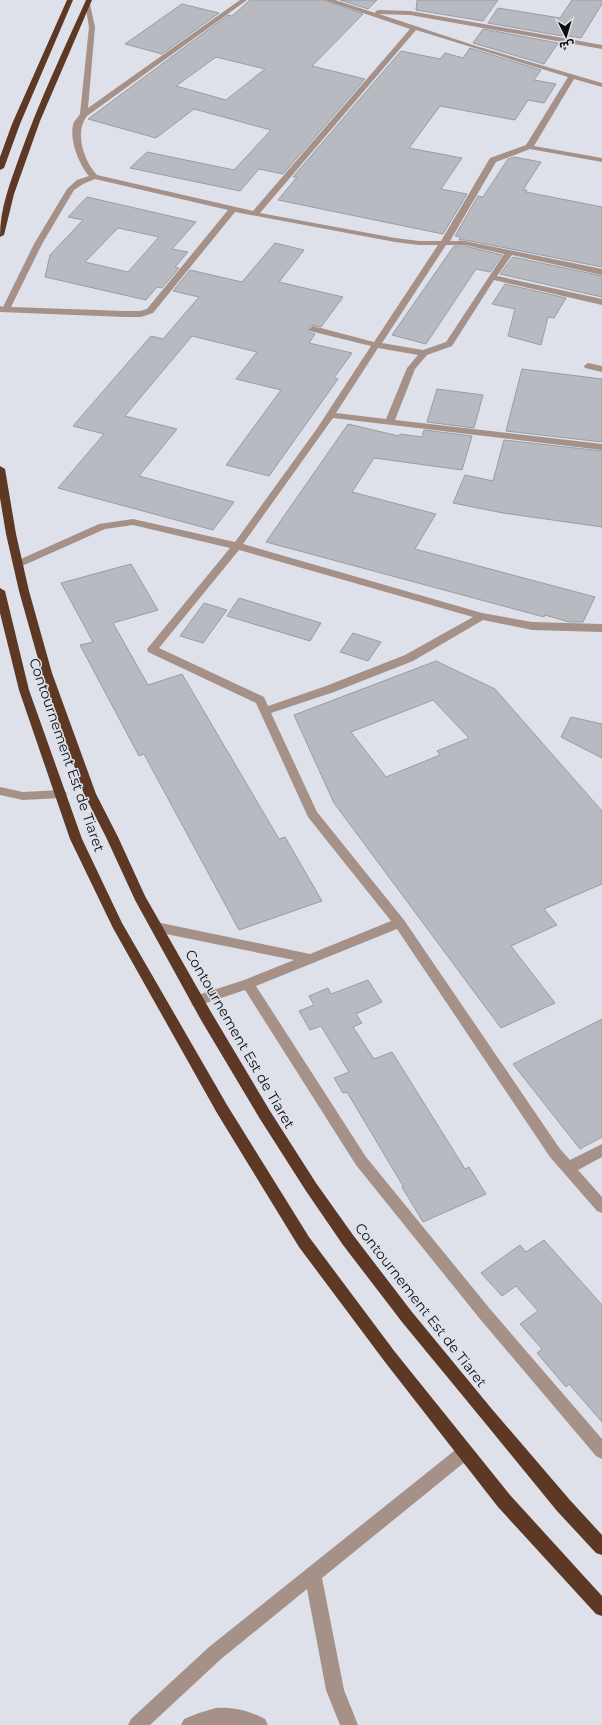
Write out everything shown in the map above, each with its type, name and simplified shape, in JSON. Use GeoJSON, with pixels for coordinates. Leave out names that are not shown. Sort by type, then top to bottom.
{"type":"FeatureCollection","features":[{"type":"Feature","properties":{"kind":"highway"},"geometry":{"type":"LineString","coordinates":[[0,168],[16,124],[70,0]]}},
{"type":"Feature","properties":{"kind":"highway"},"geometry":{"type":"LineString","coordinates":[[0,234],[10,194],[36,121],[88,2]]}},
{"type":"Feature","properties":{"kind":"highway","name":"Contournement Est de Tiaret"},"geometry":{"type":"LineString","coordinates":[[0,469],[11,534],[47,673],[90,794],[112,837],[139,897],[197,1001],[264,1115],[348,1240],[407,1317],[486,1413],[563,1505],[602,1547]]}},
{"type":"Feature","properties":{"kind":"highway","name":"Contournement Est de Tiaret"},"geometry":{"type":"LineString","coordinates":[[0,591],[24,690],[76,839],[117,925],[222,1109],[304,1242],[390,1357],[504,1501],[602,1608]]}},
{"type":"Feature","properties":{"kind":"street"},"geometry":{"type":"LineString","coordinates":[[244,0],[84,114],[78,122],[77,132],[80,155],[85,168],[94,177],[255,214],[395,240],[420,243],[465,243],[602,272]]}},
{"type":"Feature","properties":{"kind":"street"},"geometry":{"type":"LineString","coordinates":[[328,0],[341,2],[362,11],[414,28],[602,85]]}},
{"type":"Feature","properties":{"kind":"street"},"geometry":{"type":"LineString","coordinates":[[84,114],[92,27],[88,2]]}},
{"type":"Feature","properties":{"kind":"street"},"geometry":{"type":"LineString","coordinates":[[362,11],[410,13],[602,47]]}},
{"type":"Feature","properties":{"kind":"street"},"geometry":{"type":"LineString","coordinates":[[255,214],[414,28]]}},
{"type":"Feature","properties":{"kind":"street"},"geometry":{"type":"LineString","coordinates":[[530,147],[572,76]]}},
{"type":"Feature","properties":{"kind":"street"},"geometry":{"type":"LineString","coordinates":[[602,160],[530,147],[494,160],[444,243],[331,415],[237,546],[152,649],[260,700],[312,814],[400,923],[555,1153],[602,1207]]}},
{"type":"Feature","properties":{"kind":"street"},"geometry":{"type":"LineString","coordinates":[[94,177],[80,182],[71,188],[38,244],[3,309],[125,314],[141,314],[150,311],[233,209]]}},
{"type":"Feature","properties":{"kind":"street"},"geometry":{"type":"LineString","coordinates":[[313,329],[376,345],[424,353],[449,344],[510,252]]}},
{"type":"Feature","properties":{"kind":"street"},"geometry":{"type":"LineString","coordinates":[[492,277],[602,302]]}},
{"type":"Feature","properties":{"kind":"street"},"geometry":{"type":"LineString","coordinates":[[389,423],[411,368],[424,353]]}},
{"type":"Feature","properties":{"kind":"street"},"geometry":{"type":"LineString","coordinates":[[588,366],[602,369]]}},
{"type":"Feature","properties":{"kind":"street"},"geometry":{"type":"LineString","coordinates":[[331,415],[602,447]]}},
{"type":"Feature","properties":{"kind":"street"},"geometry":{"type":"LineString","coordinates":[[18,564],[103,526],[133,522],[237,546],[482,616],[532,626],[602,628]]}},
{"type":"Feature","properties":{"kind":"street"},"geometry":{"type":"LineString","coordinates":[[266,711],[330,689],[409,658],[482,616]]}},
{"type":"Feature","properties":{"kind":"street"},"geometry":{"type":"LineString","coordinates":[[0,791],[13,796],[29,797],[60,794]]}},
{"type":"Feature","properties":{"kind":"street"},"geometry":{"type":"LineString","coordinates":[[197,1001],[248,984],[400,923]]}},
{"type":"Feature","properties":{"kind":"street"},"geometry":{"type":"LineString","coordinates":[[156,927],[312,959]]}},
{"type":"Feature","properties":{"kind":"street"},"geometry":{"type":"LineString","coordinates":[[248,984],[360,1161],[485,1314],[602,1451]]}},
{"type":"Feature","properties":{"kind":"street"},"geometry":{"type":"LineString","coordinates":[[568,1168],[602,1150]]}},
{"type":"Feature","properties":{"kind":"street"},"geometry":{"type":"LineString","coordinates":[[137,1725],[215,1653],[465,1452]]}},
{"type":"Feature","properties":{"kind":"street"},"geometry":{"type":"LineString","coordinates":[[313,1575],[335,1690],[349,1725]]}},
{"type":"Feature","properties":{"kind":"street"},"geometry":{"type":"LineString","coordinates":[[190,1725],[201,1720],[218,1716],[235,1721],[249,1720],[259,1725]]}},
{"type":"Feature","properties":{"kind":"building"},"geometry":{"type":"Polygon","coordinates":[[[250,0],[324,0],[363,14],[312,66],[365,79],[283,174],[259,169],[240,191],[130,168],[147,152],[234,170],[271,130],[194,109],[156,138],[88,119],[228,15],[232,16],[250,0]],[[216,57],[176,86],[226,100],[265,69],[216,57]]]}},
{"type":"Feature","properties":{"kind":"building"},"geometry":{"type":"Polygon","coordinates":[[[340,0],[377,0],[368,9],[340,0]]]}},
{"type":"Feature","properties":{"kind":"building"},"geometry":{"type":"Polygon","coordinates":[[[417,0],[498,0],[483,21],[416,10],[417,0]]]}},
{"type":"Feature","properties":{"kind":"building"},"geometry":{"type":"Polygon","coordinates":[[[572,0],[602,0],[602,4],[581,38],[488,23],[498,8],[560,18],[572,0]]]}},
{"type":"Feature","properties":{"kind":"building"},"geometry":{"type":"Polygon","coordinates":[[[182,4],[219,13],[162,54],[125,44],[182,4]]]}},
{"type":"Feature","properties":{"kind":"building"},"geometry":{"type":"Polygon","coordinates":[[[483,29],[558,43],[544,64],[473,43],[483,29]]]}},
{"type":"Feature","properties":{"kind":"building"},"geometry":{"type":"Polygon","coordinates":[[[470,48],[541,70],[534,80],[556,84],[544,103],[528,100],[515,120],[440,106],[409,148],[462,158],[441,189],[467,194],[443,234],[278,200],[297,177],[293,177],[401,51],[440,59],[445,53],[463,58],[470,48]]]}},
{"type":"Feature","properties":{"kind":"building"},"geometry":{"type":"Polygon","coordinates":[[[514,157],[541,162],[523,190],[527,190],[526,192],[602,207],[602,267],[459,240],[460,237],[455,236],[478,196],[483,197],[508,159],[514,157]]]}},
{"type":"Feature","properties":{"kind":"building"},"geometry":{"type":"Polygon","coordinates":[[[87,197],[196,222],[172,249],[188,252],[175,267],[179,268],[162,288],[157,287],[146,300],[45,277],[50,255],[83,220],[68,217],[87,197]],[[118,228],[85,262],[128,272],[159,237],[118,228]]]}},
{"type":"Feature","properties":{"kind":"building"},"geometry":{"type":"Polygon","coordinates":[[[275,243],[304,250],[279,282],[343,297],[321,327],[313,325],[308,328],[309,332],[315,334],[309,343],[352,353],[334,378],[338,379],[269,476],[226,465],[281,390],[236,379],[257,352],[192,336],[125,416],[177,429],[139,476],[234,502],[213,530],[58,488],[104,434],[73,426],[151,336],[163,339],[199,297],[173,291],[190,270],[242,282],[275,243]]]}},
{"type":"Feature","properties":{"kind":"building"},"geometry":{"type":"Polygon","coordinates":[[[454,246],[465,246],[502,255],[490,272],[476,269],[426,344],[392,335],[454,246]]]}},
{"type":"Feature","properties":{"kind":"building"},"geometry":{"type":"Polygon","coordinates":[[[513,257],[602,276],[602,297],[500,274],[513,257]]]}},
{"type":"Feature","properties":{"kind":"building"},"geometry":{"type":"Polygon","coordinates":[[[505,284],[566,298],[554,318],[548,317],[541,345],[508,336],[515,309],[492,304],[505,284]]]}},
{"type":"Feature","properties":{"kind":"building"},"geometry":{"type":"Polygon","coordinates":[[[522,369],[602,379],[602,442],[506,431],[522,369]]]}},
{"type":"Feature","properties":{"kind":"building"},"geometry":{"type":"Polygon","coordinates":[[[437,389],[483,395],[474,428],[427,422],[437,389]]]}},
{"type":"Feature","properties":{"kind":"building"},"geometry":{"type":"Polygon","coordinates":[[[348,424],[399,436],[400,434],[422,437],[424,430],[472,436],[462,470],[374,458],[352,492],[436,514],[415,549],[595,597],[583,622],[569,622],[545,615],[544,617],[266,542],[348,424]]]}},
{"type":"Feature","properties":{"kind":"building"},"geometry":{"type":"Polygon","coordinates":[[[504,440],[602,451],[602,527],[503,513],[453,503],[465,475],[493,481],[504,440]]]}},
{"type":"Feature","properties":{"kind":"building"},"geometry":{"type":"Polygon","coordinates":[[[131,564],[158,610],[113,623],[148,685],[182,674],[279,839],[285,837],[322,901],[239,930],[144,754],[139,756],[80,645],[93,642],[61,583],[131,564]]]}},
{"type":"Feature","properties":{"kind":"building"},"geometry":{"type":"Polygon","coordinates":[[[239,598],[321,623],[310,641],[227,616],[239,598]]]}},
{"type":"Feature","properties":{"kind":"building"},"geometry":{"type":"Polygon","coordinates":[[[204,603],[227,610],[203,643],[180,636],[204,603]]]}},
{"type":"Feature","properties":{"kind":"building"},"geometry":{"type":"Polygon","coordinates":[[[353,633],[381,642],[368,661],[340,652],[353,633]]]}},
{"type":"Feature","properties":{"kind":"building"},"geometry":{"type":"Polygon","coordinates":[[[436,661],[495,689],[602,811],[602,884],[544,909],[557,925],[511,946],[555,1003],[501,1028],[334,803],[294,715],[436,661]],[[433,700],[351,732],[386,777],[440,755],[437,751],[469,738],[433,700]]]}},
{"type":"Feature","properties":{"kind":"building"},"geometry":{"type":"Polygon","coordinates":[[[571,717],[602,724],[602,758],[561,737],[571,717]]]}},
{"type":"Feature","properties":{"kind":"building"},"geometry":{"type":"Polygon","coordinates":[[[368,980],[382,1002],[356,1014],[362,1023],[353,1027],[374,1059],[392,1052],[465,1169],[469,1167],[486,1194],[423,1222],[347,1092],[343,1093],[334,1078],[349,1072],[321,1026],[310,1030],[299,1011],[314,1005],[309,996],[328,988],[331,994],[368,980]]]}},
{"type":"Feature","properties":{"kind":"building"},"geometry":{"type":"Polygon","coordinates":[[[602,1019],[602,1137],[580,1149],[513,1064],[602,1019]]]}},
{"type":"Feature","properties":{"kind":"building"},"geometry":{"type":"Polygon","coordinates":[[[544,1240],[602,1305],[602,1422],[569,1384],[566,1387],[537,1353],[542,1349],[520,1324],[538,1311],[516,1286],[502,1296],[481,1273],[520,1245],[526,1252],[544,1240]]]}}]}
